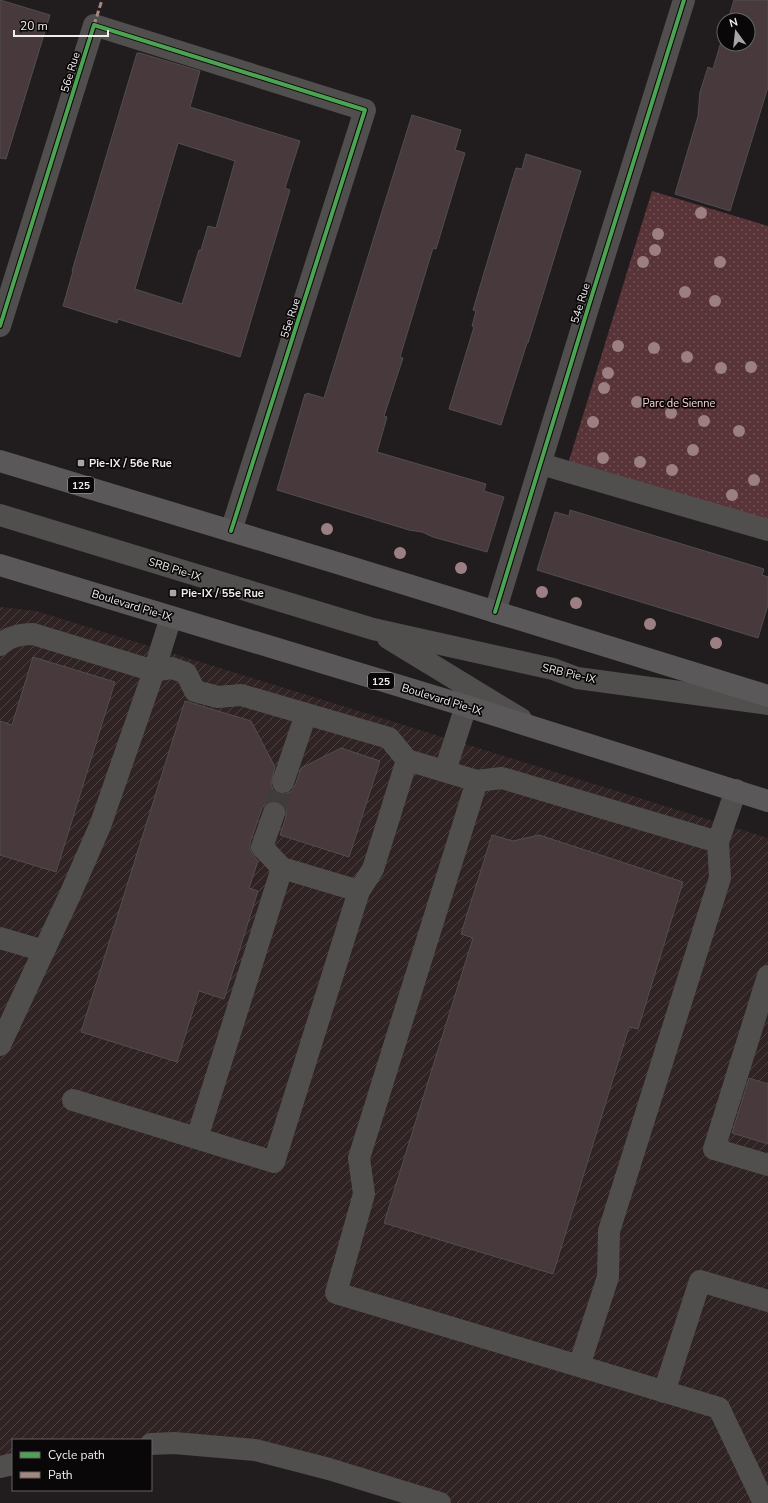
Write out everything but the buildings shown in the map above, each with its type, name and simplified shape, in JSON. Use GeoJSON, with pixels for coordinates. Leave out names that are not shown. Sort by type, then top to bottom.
{"type":"FeatureCollection","features":[{"type":"Feature","properties":{"kind":"main road","name":"125"},"geometry":{"type":"LineString","coordinates":[[0,461],[768,696]]}},
{"type":"Feature","properties":{"kind":"main road","name":"Boulevard Pie-IX"},"geometry":{"type":"LineString","coordinates":[[0,565],[466,706],[768,801]]}},
{"type":"Feature","properties":{"kind":"street","name":"54e Rue"},"geometry":{"type":"LineString","coordinates":[[495,612],[684,0]]}},
{"type":"Feature","properties":{"kind":"street","name":"56e Rue"},"geometry":{"type":"LineString","coordinates":[[0,326],[94,26],[365,110]]}},
{"type":"Feature","properties":{"kind":"street","name":"55e Rue"},"geometry":{"type":"LineString","coordinates":[[231,531],[365,110]]}},
{"type":"Feature","properties":{"kind":"street"},"geometry":{"type":"LineString","coordinates":[[541,464],[768,530]]}},
{"type":"Feature","properties":{"kind":"street","name":"SRB Pie-IX"},"geometry":{"type":"LineString","coordinates":[[0,515],[373,630],[552,669],[578,678],[768,696]]}},
{"type":"Feature","properties":{"kind":"street"},"geometry":{"type":"LineString","coordinates":[[0,1045],[100,826],[154,672],[171,617]]}},
{"type":"Feature","properties":{"kind":"street","name":"SRB Pie-IX"},"geometry":{"type":"LineString","coordinates":[[373,630],[535,728]]}},
{"type":"Feature","properties":{"kind":"street"},"geometry":{"type":"LineString","coordinates":[[0,646],[9,639],[17,636],[33,634],[154,672],[172,668],[186,673],[196,690],[218,697],[241,695],[389,738],[408,760],[477,780],[502,778],[718,842]]}},
{"type":"Feature","properties":{"kind":"street"},"geometry":{"type":"LineString","coordinates":[[445,771],[466,706]]}},
{"type":"Feature","properties":{"kind":"street"},"geometry":{"type":"LineString","coordinates":[[282,782],[306,714]]}},
{"type":"Feature","properties":{"kind":"street"},"geometry":{"type":"LineString","coordinates":[[73,1100],[274,1162],[359,891],[373,869],[408,760]]}},
{"type":"Feature","properties":{"kind":"street"},"geometry":{"type":"LineString","coordinates":[[477,780],[359,1158],[364,1194],[336,1293],[719,1408],[764,1503]]}},
{"type":"Feature","properties":{"kind":"street"},"geometry":{"type":"LineString","coordinates":[[579,1366],[608,1277],[608,1231],[720,878],[718,842],[736,790]]}},
{"type":"Feature","properties":{"kind":"street"},"geometry":{"type":"LineString","coordinates":[[274,813],[262,847],[282,868],[359,891]]}},
{"type":"Feature","properties":{"kind":"street"},"geometry":{"type":"LineString","coordinates":[[197,1138],[282,868]]}},
{"type":"Feature","properties":{"kind":"street"},"geometry":{"type":"LineString","coordinates":[[0,938],[44,951]]}},
{"type":"Feature","properties":{"kind":"street"},"geometry":{"type":"LineString","coordinates":[[768,976],[714,1149],[768,1165]]}},
{"type":"Feature","properties":{"kind":"street"},"geometry":{"type":"LineString","coordinates":[[664,1392],[700,1280],[768,1301]]}},
{"type":"Feature","properties":{"kind":"street"},"geometry":{"type":"LineString","coordinates":[[152,1444],[174,1443],[255,1450],[329,1469],[440,1503]]}},
{"type":"Feature","properties":{"kind":"street"},"geometry":{"type":"LineString","coordinates":[[0,1467],[12,1464]]}},
{"type":"Feature","properties":{"kind":"shaded area"},"geometry":{"type":"Polygon","coordinates":[[[0,607],[36,611],[768,838],[768,1503],[441,1503],[329,1469],[152,1439],[12,1439],[12,1464],[0,1467],[0,607]]]}},
{"type":"Feature","properties":{"kind":"green space","name":"Parc de Sienne"},"geometry":{"type":"Polygon","coordinates":[[[652,191],[768,226],[768,521],[568,464],[652,191]]]}},
{"type":"Feature","properties":{"kind":"tunnel"},"geometry":{"type":"LineString","coordinates":[[274,813],[283,782]]}},
{"type":"Feature","properties":{"kind":"marked path"},"geometry":{"type":"LineString","coordinates":[[94,25],[102,0]]}},
{"type":"Feature","properties":{"kind":"cycle path"},"geometry":{"type":"LineString","coordinates":[[495,612],[684,0]]}},
{"type":"Feature","properties":{"kind":"cycle path"},"geometry":{"type":"LineString","coordinates":[[0,326],[94,25],[365,110],[231,531]]}},
{"type":"Feature","properties":{"kind":"place","name":"Pie-IX / 56e Rue"},"geometry":{"type":"Point","coordinates":[81,463]}},
{"type":"Feature","properties":{"kind":"place","name":"Pie-IX / 55e Rue"},"geometry":{"type":"Point","coordinates":[173,593]}}]}
